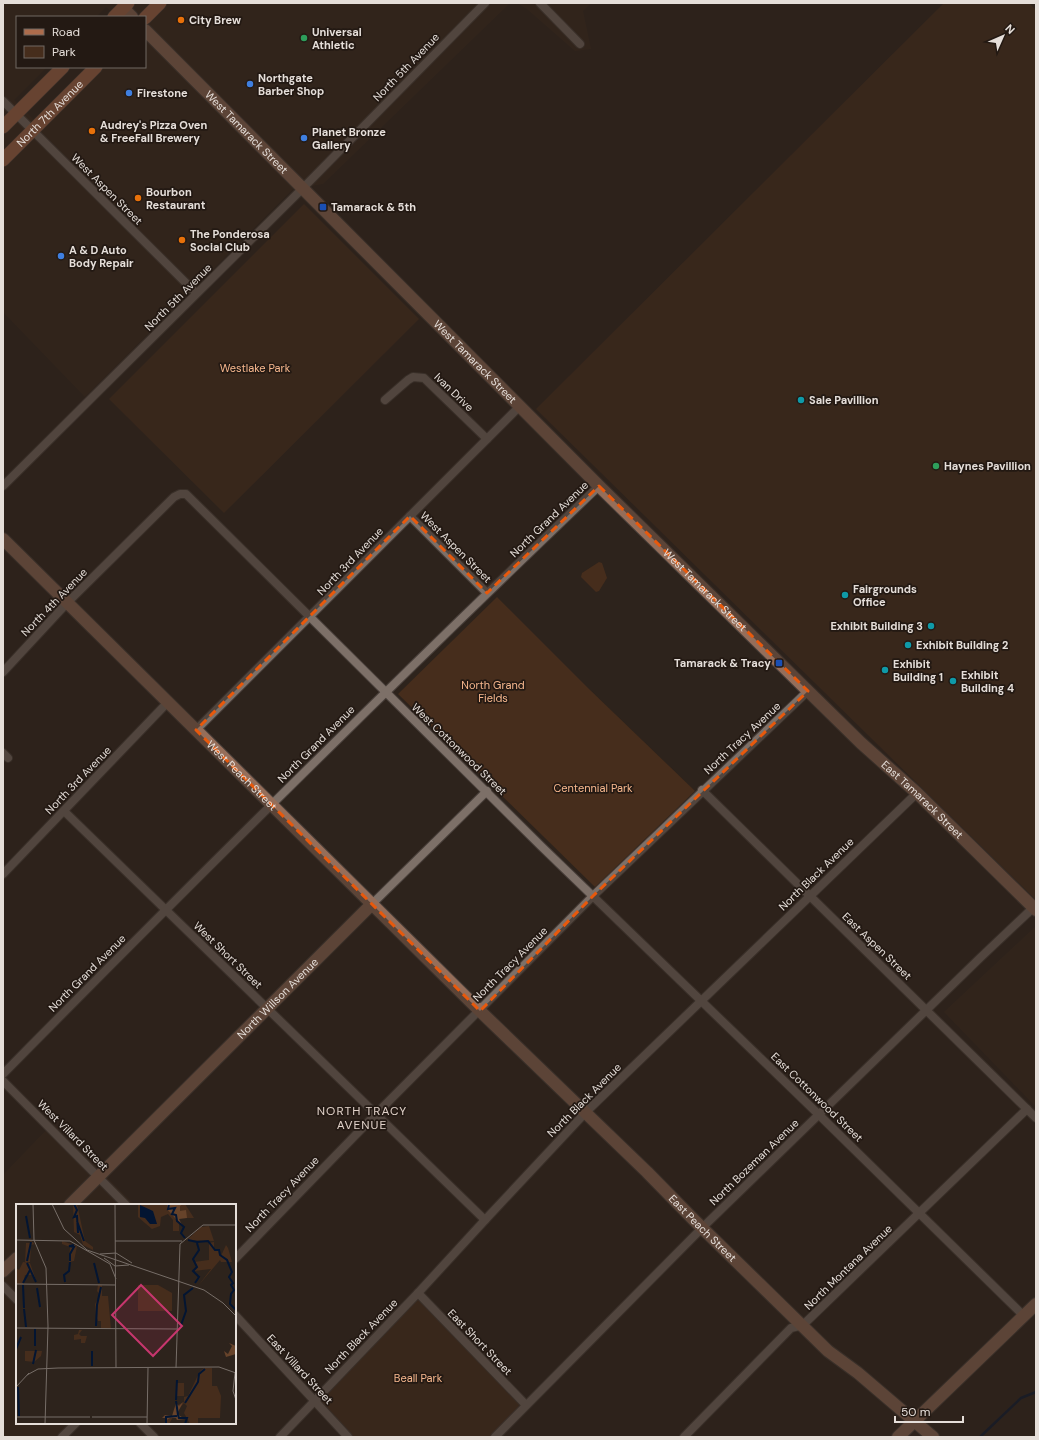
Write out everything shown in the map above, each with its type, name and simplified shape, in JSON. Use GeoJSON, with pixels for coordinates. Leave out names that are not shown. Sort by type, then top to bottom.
{"type":"FeatureCollection","features":[{"type":"Feature","properties":{"kind":"main road"},"geometry":{"type":"LineString","coordinates":[[146,17],[160,3]]}},
{"type":"Feature","properties":{"kind":"main road","name":"North 7th Avenue"},"geometry":{"type":"LineString","coordinates":[[3,127],[63,68]]}},
{"type":"Feature","properties":{"kind":"main road","name":"North 7th Avenue"},"geometry":{"type":"LineString","coordinates":[[3,160],[95,68]]}},
{"type":"Feature","properties":{"kind":"street","name":"North 5th Avenue"},"geometry":{"type":"LineString","coordinates":[[3,486],[303,188],[485,3]]}},
{"type":"Feature","properties":{"kind":"street"},"geometry":{"type":"LineString","coordinates":[[540,3],[580,44]]}},
{"type":"Feature","properties":{"kind":"street","name":"West Tamarack Street"},"geometry":{"type":"LineString","coordinates":[[146,31],[599,486],[808,691]]}},
{"type":"Feature","properties":{"kind":"street","name":"West Aspen Street"},"geometry":{"type":"LineString","coordinates":[[3,101],[196,293]]}},
{"type":"Feature","properties":{"kind":"street","name":"Ivan Drive"},"geometry":{"type":"LineString","coordinates":[[385,400],[413,377],[424,378],[487,439]]}},
{"type":"Feature","properties":{"kind":"street","name":"North 3rd Avenue"},"geometry":{"type":"LineString","coordinates":[[196,730],[310,618],[520,406]]}},
{"type":"Feature","properties":{"kind":"street","name":"North Grand Avenue"},"geometry":{"type":"LineString","coordinates":[[3,1074],[165,909],[271,804],[599,486]]}},
{"type":"Feature","properties":{"kind":"street","name":"North 4th Avenue"},"geometry":{"type":"LineString","coordinates":[[3,672],[67,603],[174,497],[180,494],[186,494],[310,618]]}},
{"type":"Feature","properties":{"kind":"street","name":"West Aspen Street"},"geometry":{"type":"LineString","coordinates":[[410,516],[487,593]]}},
{"type":"Feature","properties":{"kind":"street","name":"West Peach Street"},"geometry":{"type":"LineString","coordinates":[[3,540],[480,1011]]}},
{"type":"Feature","properties":{"kind":"street","name":"West Cottonwood Street"},"geometry":{"type":"LineString","coordinates":[[310,618],[593,896]]}},
{"type":"Feature","properties":{"kind":"street","name":"North Tracy Avenue"},"geometry":{"type":"LineString","coordinates":[[236,1258],[376,1114],[593,896],[702,790],[808,691]]}},
{"type":"Feature","properties":{"kind":"street","name":"East Tamarack Street"},"geometry":{"type":"LineString","coordinates":[[808,691],[861,743],[917,793],[1035,908]]}},
{"type":"Feature","properties":{"kind":"street","name":"North 3rd Avenue"},"geometry":{"type":"LineString","coordinates":[[3,874],[168,702]]}},
{"type":"Feature","properties":{"kind":"street","name":"East Aspen Street"},"geometry":{"type":"LineString","coordinates":[[702,790],[1036,1118]]}},
{"type":"Feature","properties":{"kind":"street","name":"North Willson Avenue"},"geometry":{"type":"LineString","coordinates":[[71,1204],[487,791]]}},
{"type":"Feature","properties":{"kind":"street","name":"North Black Avenue"},"geometry":{"type":"LineString","coordinates":[[280,1437],[418,1293],[586,1112],[917,793]]}},
{"type":"Feature","properties":{"kind":"street","name":"West Short Street"},"geometry":{"type":"LineString","coordinates":[[64,811],[376,1114]]}},
{"type":"Feature","properties":{"kind":"street","name":"East Cottonwood Street"},"geometry":{"type":"LineString","coordinates":[[593,896],[1024,1316]]}},
{"type":"Feature","properties":{"kind":"street","name":"North Bozeman Avenue"},"geometry":{"type":"LineString","coordinates":[[495,1437],[702,1228],[818,1114],[981,957],[1035,908]]}},
{"type":"Feature","properties":{"kind":"street","name":"East Peach Street"},"geometry":{"type":"LineString","coordinates":[[480,1011],[586,1112],[828,1351],[916,1421],[933,1437]]}},
{"type":"Feature","properties":{"kind":"street","name":"West Villard Street"},"geometry":{"type":"LineString","coordinates":[[3,1081],[125,1204]]}},
{"type":"Feature","properties":{"kind":"street","name":"North Montana Avenue"},"geometry":{"type":"LineString","coordinates":[[684,1437],[791,1328],[802,1325],[1027,1109]]}},
{"type":"Feature","properties":{"kind":"street"},"geometry":{"type":"LineString","coordinates":[[376,1114],[485,1220]]}},
{"type":"Feature","properties":{"kind":"street"},"geometry":{"type":"LineString","coordinates":[[3,1271],[16,1259]]}},
{"type":"Feature","properties":{"kind":"street"},"geometry":{"type":"LineString","coordinates":[[3,1286],[16,1299]]}},
{"type":"Feature","properties":{"kind":"street","name":"East Short Street"},"geometry":{"type":"LineString","coordinates":[[418,1293],[526,1405]]}},
{"type":"Feature","properties":{"kind":"street"},"geometry":{"type":"LineString","coordinates":[[898,1437],[1036,1304]]}},
{"type":"Feature","properties":{"kind":"street","name":"East Villard Street"},"geometry":{"type":"LineString","coordinates":[[236,1316],[348,1437]]}},
{"type":"Feature","properties":{"kind":"street"},"geometry":{"type":"LineString","coordinates":[[62,1437],[75,1424]]}},
{"type":"Feature","properties":{"kind":"street"},"geometry":{"type":"LineString","coordinates":[[141,1424],[154,1437]]}},
{"type":"Feature","properties":{"kind":"highlighted area"},"geometry":{"type":"Polygon","coordinates":[[[599,486],[808,691],[593,896],[480,1011],[196,730],[410,516],[487,593],[599,486]]]}},
{"type":"Feature","properties":{"kind":"shaded area"},"geometry":{"type":"Polygon","coordinates":[[[3,3],[510,3],[323,184],[293,189],[85,397],[3,312],[3,3]]]}},
{"type":"Feature","properties":{"kind":"shaded area"},"geometry":{"type":"Polygon","coordinates":[[[517,3],[591,3],[583,11],[591,49],[575,51],[527,9],[517,3]]]}},
{"type":"Feature","properties":{"kind":"shaded area"},"geometry":{"type":"Polygon","coordinates":[[[1036,926],[1036,1107],[944,1012],[1036,926]]]}},
{"type":"Feature","properties":{"kind":"shaded area"},"geometry":{"type":"Polygon","coordinates":[[[53,1123],[134,1204],[16,1204],[16,1424],[69,1424],[57,1437],[3,1437],[3,1175],[53,1123]]]}},
{"type":"Feature","properties":{"kind":"green space"},"geometry":{"type":"Polygon","coordinates":[[[944,3],[1029,3],[1036,10],[1036,900],[536,409],[944,3]]]}},
{"type":"Feature","properties":{"kind":"green space","name":"Westlake Park"},"geometry":{"type":"Polygon","coordinates":[[[304,204],[419,319],[224,513],[109,399],[304,204]]]}},
{"type":"Feature","properties":{"kind":"green space"},"geometry":{"type":"Polygon","coordinates":[[[599,562],[602,563],[607,578],[599,591],[596,592],[581,577],[582,573],[599,562]]]}},
{"type":"Feature","properties":{"kind":"green space"},"geometry":{"type":"Polygon","coordinates":[[[497,597],[589,689],[695,791],[595,887],[398,694],[497,597]]]}},
{"type":"Feature","properties":{"kind":"green space","name":"Beall Park"},"geometry":{"type":"Polygon","coordinates":[[[418,1293],[526,1405],[495,1437],[349,1437],[315,1401],[418,1293]]]}},
{"type":"Feature","properties":{"kind":"waterway"},"geometry":{"type":"LineString","coordinates":[[980,1437],[1021,1398],[1036,1392]]}},
{"type":"Feature","properties":{"kind":"place","name":"City Brew"},"geometry":{"type":"Point","coordinates":[181,20]}},
{"type":"Feature","properties":{"kind":"place","name":"Universal Athletic"},"geometry":{"type":"Point","coordinates":[304,38]}},
{"type":"Feature","properties":{"kind":"place","name":"Northgate Barber Shop"},"geometry":{"type":"Point","coordinates":[250,84]}},
{"type":"Feature","properties":{"kind":"place","name":"Firestone"},"geometry":{"type":"Point","coordinates":[129,93]}},
{"type":"Feature","properties":{"kind":"place","name":"Audrey's Pizza Oven & FreeFall Brewery"},"geometry":{"type":"Point","coordinates":[92,131]}},
{"type":"Feature","properties":{"kind":"place","name":"Planet Bronze Gallery"},"geometry":{"type":"Point","coordinates":[304,138]}},
{"type":"Feature","properties":{"kind":"place","name":"Bourbon Restaurant"},"geometry":{"type":"Point","coordinates":[138,198]}},
{"type":"Feature","properties":{"kind":"place","name":"Tamarack & 5th"},"geometry":{"type":"Point","coordinates":[323,207]}},
{"type":"Feature","properties":{"kind":"place","name":"The Ponderosa Social Club"},"geometry":{"type":"Point","coordinates":[182,240]}},
{"type":"Feature","properties":{"kind":"place","name":"A & D Auto Body Repair"},"geometry":{"type":"Point","coordinates":[61,256]}},
{"type":"Feature","properties":{"kind":"place","name":"Sale Pavillion"},"geometry":{"type":"Point","coordinates":[801,400]}},
{"type":"Feature","properties":{"kind":"place","name":"Haynes Pavillion"},"geometry":{"type":"Point","coordinates":[936,466]}},
{"type":"Feature","properties":{"kind":"place","name":"Fairgrounds Office"},"geometry":{"type":"Point","coordinates":[845,595]}},
{"type":"Feature","properties":{"kind":"place","name":"Exhibit Building 3"},"geometry":{"type":"Point","coordinates":[931,626]}},
{"type":"Feature","properties":{"kind":"place","name":"Exhibit Building 2"},"geometry":{"type":"Point","coordinates":[908,645]}},
{"type":"Feature","properties":{"kind":"place","name":"Tamarack & Tracy"},"geometry":{"type":"Point","coordinates":[779,663]}},
{"type":"Feature","properties":{"kind":"place","name":"Exhibit Building 1"},"geometry":{"type":"Point","coordinates":[885,670]}},
{"type":"Feature","properties":{"kind":"place","name":"Exhibit Building 4"},"geometry":{"type":"Point","coordinates":[953,681]}},
{"type":"Feature","properties":{"kind":"district","name":"NORTH TRACY AVENUE"},"geometry":{"type":"Point","coordinates":[362,1118]}},
{"type":"Feature","properties":{"kind":"park label","name":"North Grand Fields"},"geometry":{"type":"Point","coordinates":[493,691]}},
{"type":"Feature","properties":{"kind":"park label","name":"Centennial Park"},"geometry":{"type":"Point","coordinates":[593,788]}}]}
